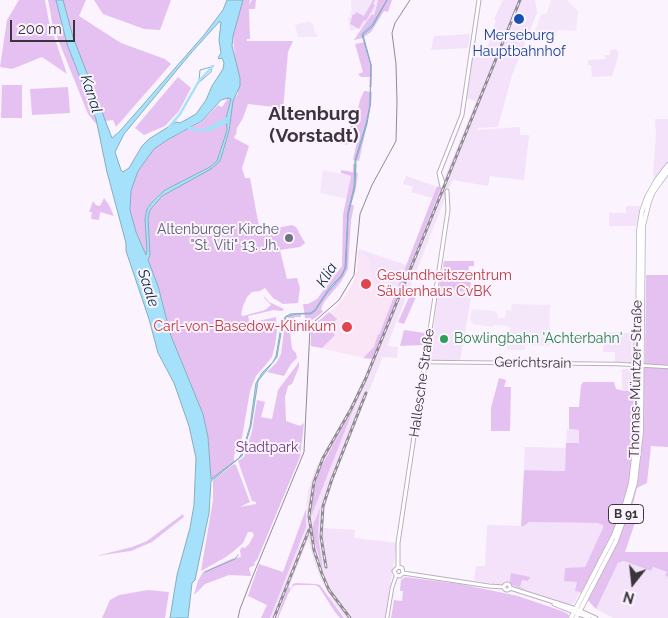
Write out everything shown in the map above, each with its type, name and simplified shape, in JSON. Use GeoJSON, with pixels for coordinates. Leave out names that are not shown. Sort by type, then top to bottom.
{"type":"FeatureCollection","features":[{"type":"Feature","properties":{"kind":"main road"},"geometry":{"type":"LineString","coordinates":[[442,185],[438,175],[462,115],[480,0]]}},
{"type":"Feature","properties":{"kind":"main road","name":"Thomas-Müntzer-Straße"},"geometry":{"type":"LineString","coordinates":[[571,618],[577,613],[616,541],[633,490],[640,444],[640,220],[650,190],[668,165]]}},
{"type":"Feature","properties":{"kind":"main road","name":"Thomas-Müntzer-Straße"},"geometry":{"type":"LineString","coordinates":[[639,366],[644,219],[653,192],[668,171]]}},
{"type":"Feature","properties":{"kind":"main road","name":"Hallesche Straße"},"geometry":{"type":"LineString","coordinates":[[398,567],[397,553],[448,210],[446,195]]}},
{"type":"Feature","properties":{"kind":"main road"},"geometry":{"type":"LineString","coordinates":[[404,573],[402,568],[398,567],[394,571],[396,576],[404,573],[489,586],[504,587],[505,584],[508,584],[510,588],[589,618]]}},
{"type":"Feature","properties":{"kind":"main road"},"geometry":{"type":"LineString","coordinates":[[577,613],[596,618]]}},
{"type":"Feature","properties":{"kind":"street","name":"Gerichtsrain"},"geometry":{"type":"LineString","coordinates":[[425,362],[551,363],[668,367]]}},
{"type":"Feature","properties":{"kind":"street"},"geometry":{"type":"LineString","coordinates":[[387,618],[392,587],[396,576]]}},
{"type":"Feature","properties":{"kind":"shaded area"},"geometry":{"type":"Polygon","coordinates":[[[351,0],[378,0],[374,12],[362,28],[350,31],[348,17],[351,17],[351,0]]]}},
{"type":"Feature","properties":{"kind":"shaded area"},"geometry":{"type":"Polygon","coordinates":[[[503,0],[535,0],[537,13],[512,75],[498,127],[478,128],[477,130],[520,127],[520,135],[529,135],[524,180],[490,176],[488,186],[453,180],[387,346],[398,347],[397,358],[383,356],[331,486],[325,508],[323,528],[355,530],[354,538],[397,543],[385,618],[346,618],[333,602],[323,584],[308,539],[277,618],[270,618],[306,527],[308,491],[316,467],[349,410],[367,372],[406,271],[476,101],[465,98],[471,56],[483,58],[496,20],[494,19],[503,0]],[[354,409],[316,479],[312,514],[354,409]],[[320,510],[311,530],[318,557],[320,557],[318,536],[320,510]]]}},
{"type":"Feature","properties":{"kind":"shaded area"},"geometry":{"type":"Polygon","coordinates":[[[551,0],[567,0],[578,11],[576,31],[557,30],[556,37],[540,38],[539,40],[533,37],[541,15],[547,13],[551,0]]]}},
{"type":"Feature","properties":{"kind":"shaded area"},"geometry":{"type":"Polygon","coordinates":[[[310,21],[310,23],[313,23],[317,37],[298,37],[295,25],[310,21]]]}},
{"type":"Feature","properties":{"kind":"shaded area"},"geometry":{"type":"Polygon","coordinates":[[[470,34],[468,48],[431,50],[434,36],[470,34]]]}},
{"type":"Feature","properties":{"kind":"shaded area"},"geometry":{"type":"Polygon","coordinates":[[[616,49],[619,53],[612,76],[592,77],[591,65],[588,65],[588,60],[605,59],[605,55],[610,55],[610,50],[616,49]]]}},
{"type":"Feature","properties":{"kind":"shaded area"},"geometry":{"type":"Polygon","coordinates":[[[655,119],[668,119],[668,161],[655,178],[653,176],[656,135],[655,119]]]}},
{"type":"Feature","properties":{"kind":"shaded area"},"geometry":{"type":"Polygon","coordinates":[[[323,170],[351,176],[347,199],[320,193],[323,170]]]}},
{"type":"Feature","properties":{"kind":"shaded area"},"geometry":{"type":"Polygon","coordinates":[[[406,176],[435,186],[432,198],[411,192],[413,187],[403,184],[406,176]]]}},
{"type":"Feature","properties":{"kind":"shaded area"},"geometry":{"type":"Polygon","coordinates":[[[626,206],[640,206],[636,226],[609,226],[609,213],[626,213],[626,206]]]}},
{"type":"Feature","properties":{"kind":"shaded area"},"geometry":{"type":"Polygon","coordinates":[[[359,249],[406,265],[393,299],[374,282],[368,271],[370,262],[359,249]]]}},
{"type":"Feature","properties":{"kind":"shaded area","name":"Carl-von-Basedow-Klinikum"},"geometry":{"type":"Polygon","coordinates":[[[358,250],[370,262],[369,271],[376,274],[374,282],[385,286],[384,289],[393,292],[391,297],[393,299],[371,356],[365,358],[311,346],[310,344],[312,329],[315,323],[344,298],[354,281],[357,270],[358,250]]]}},
{"type":"Feature","properties":{"kind":"shaded area"},"geometry":{"type":"Polygon","coordinates":[[[439,289],[472,292],[460,361],[429,360],[439,289]]]}},
{"type":"Feature","properties":{"kind":"shaded area"},"geometry":{"type":"Polygon","coordinates":[[[512,304],[550,305],[549,346],[525,345],[525,350],[507,350],[510,329],[508,326],[494,325],[493,327],[473,324],[470,321],[472,309],[495,311],[495,313],[498,313],[498,318],[505,318],[506,310],[511,310],[512,304]]]}},
{"type":"Feature","properties":{"kind":"shaded area"},"geometry":{"type":"Polygon","coordinates":[[[604,332],[632,333],[631,362],[615,362],[615,352],[603,352],[604,332]]]}},
{"type":"Feature","properties":{"kind":"shaded area"},"geometry":{"type":"Polygon","coordinates":[[[622,369],[632,369],[634,372],[634,391],[622,389],[622,369]]]}},
{"type":"Feature","properties":{"kind":"shaded area"},"geometry":{"type":"Polygon","coordinates":[[[567,429],[579,430],[579,443],[566,443],[567,429]]]}},
{"type":"Feature","properties":{"kind":"shaded area"},"geometry":{"type":"Polygon","coordinates":[[[525,447],[566,448],[565,471],[524,470],[525,447]]]}},
{"type":"Feature","properties":{"kind":"shaded area"},"geometry":{"type":"Polygon","coordinates":[[[529,522],[597,523],[603,525],[604,528],[577,582],[580,592],[574,603],[569,605],[527,591],[474,580],[476,566],[485,566],[487,525],[524,526],[529,522]]]}},
{"type":"Feature","properties":{"kind":"shaded area"},"geometry":{"type":"Polygon","coordinates":[[[624,561],[651,571],[653,567],[667,572],[665,576],[668,577],[668,618],[614,618],[596,609],[618,563],[624,561]]]}},
{"type":"Feature","properties":{"kind":"green space"},"geometry":{"type":"Polygon","coordinates":[[[19,0],[45,0],[49,22],[67,74],[42,57],[12,69],[0,67],[7,20],[19,0]]]}},
{"type":"Feature","properties":{"kind":"green space"},"geometry":{"type":"Polygon","coordinates":[[[48,0],[56,0],[67,44],[97,125],[88,114],[53,27],[48,0]]]}},
{"type":"Feature","properties":{"kind":"green space"},"geometry":{"type":"Polygon","coordinates":[[[63,0],[86,0],[79,16],[121,43],[165,59],[171,64],[116,127],[113,120],[105,121],[101,114],[73,37],[63,0]]]}},
{"type":"Feature","properties":{"kind":"green space"},"geometry":{"type":"Polygon","coordinates":[[[94,0],[171,0],[160,30],[144,29],[103,14],[94,0]]]}},
{"type":"Feature","properties":{"kind":"green space"},"geometry":{"type":"Polygon","coordinates":[[[243,0],[250,0],[249,5],[252,0],[256,0],[255,9],[249,9],[250,39],[247,39],[247,41],[293,41],[288,52],[283,110],[248,104],[234,138],[249,146],[242,168],[245,178],[250,178],[260,232],[272,233],[272,229],[292,225],[296,227],[305,243],[300,247],[280,250],[287,279],[297,278],[300,288],[298,303],[283,304],[273,298],[265,288],[252,292],[247,297],[243,306],[241,315],[243,316],[265,310],[271,305],[263,295],[269,302],[284,309],[282,311],[274,310],[248,316],[250,323],[276,317],[275,345],[272,357],[256,376],[250,391],[241,443],[234,455],[234,462],[212,479],[208,437],[203,414],[171,336],[158,286],[148,260],[150,255],[148,218],[150,210],[162,196],[211,168],[221,158],[229,131],[233,101],[238,94],[233,36],[243,0]]]}},
{"type":"Feature","properties":{"kind":"green space"},"geometry":{"type":"Polygon","coordinates":[[[373,0],[375,0],[373,4],[375,5],[359,29],[350,24],[353,14],[355,15],[356,12],[364,16],[373,0]]]}},
{"type":"Feature","properties":{"kind":"green space"},"geometry":{"type":"Polygon","coordinates":[[[378,0],[392,0],[388,12],[384,11],[371,32],[363,38],[354,40],[372,14],[374,15],[378,0]]]}},
{"type":"Feature","properties":{"kind":"green space"},"geometry":{"type":"Polygon","coordinates":[[[365,42],[372,66],[372,87],[369,87],[370,77],[361,77],[358,74],[363,72],[355,44],[365,42]]]}},
{"type":"Feature","properties":{"kind":"green space"},"geometry":{"type":"Polygon","coordinates":[[[178,77],[191,88],[179,111],[165,126],[144,135],[135,128],[178,77]]]}},
{"type":"Feature","properties":{"kind":"green space"},"geometry":{"type":"Polygon","coordinates":[[[2,85],[22,85],[22,118],[1,118],[2,85]]]}},
{"type":"Feature","properties":{"kind":"green space"},"geometry":{"type":"Polygon","coordinates":[[[68,87],[70,113],[32,115],[30,89],[68,87]]]}},
{"type":"Feature","properties":{"kind":"green space"},"geometry":{"type":"Polygon","coordinates":[[[364,91],[372,92],[371,106],[359,161],[353,160],[358,136],[349,135],[347,145],[336,139],[336,137],[355,123],[364,91]]]}},
{"type":"Feature","properties":{"kind":"green space"},"geometry":{"type":"Polygon","coordinates":[[[228,98],[231,99],[226,118],[227,130],[217,161],[210,167],[165,190],[153,200],[147,209],[145,219],[146,255],[136,232],[130,210],[131,191],[138,171],[154,149],[202,122],[218,105],[222,107],[228,98]]]}},
{"type":"Feature","properties":{"kind":"green space"},"geometry":{"type":"Polygon","coordinates":[[[353,164],[357,164],[356,172],[358,174],[351,204],[354,206],[351,220],[348,269],[341,282],[324,302],[321,309],[323,312],[308,323],[305,318],[303,304],[308,304],[317,299],[342,266],[343,215],[351,176],[341,173],[341,170],[353,172],[353,164]]]}},
{"type":"Feature","properties":{"kind":"green space"},"geometry":{"type":"Polygon","coordinates":[[[437,186],[441,188],[373,359],[363,358],[374,347],[437,186]]]}},
{"type":"Feature","properties":{"kind":"green space"},"geometry":{"type":"Polygon","coordinates":[[[104,198],[114,216],[100,212],[99,220],[91,219],[92,212],[89,212],[93,201],[96,205],[100,206],[104,198]]]}},
{"type":"Feature","properties":{"kind":"green space"},"geometry":{"type":"Polygon","coordinates":[[[444,261],[474,261],[474,266],[469,266],[467,281],[471,283],[470,292],[439,289],[444,261]]]}},
{"type":"Feature","properties":{"kind":"green space"},"geometry":{"type":"Polygon","coordinates":[[[646,275],[668,275],[668,447],[651,446],[647,483],[637,488],[632,508],[638,514],[625,552],[668,552],[668,577],[665,576],[667,572],[653,567],[651,571],[624,561],[618,563],[596,609],[580,592],[575,591],[577,582],[564,581],[565,568],[585,567],[603,525],[597,523],[529,522],[521,526],[524,470],[565,471],[566,443],[579,443],[579,430],[569,429],[569,407],[579,407],[581,385],[583,382],[614,382],[616,389],[639,391],[639,371],[633,371],[632,367],[629,367],[629,362],[631,362],[634,333],[639,333],[640,358],[645,363],[646,275]]]}},
{"type":"Feature","properties":{"kind":"green space"},"geometry":{"type":"Polygon","coordinates":[[[411,293],[417,295],[404,324],[398,322],[411,293]]]}},
{"type":"Feature","properties":{"kind":"green space"},"geometry":{"type":"Polygon","coordinates":[[[329,312],[337,319],[329,328],[335,335],[322,348],[311,346],[313,326],[329,312]]]}},
{"type":"Feature","properties":{"kind":"green space"},"geometry":{"type":"Polygon","coordinates":[[[301,314],[301,317],[295,317],[289,323],[292,349],[296,353],[297,358],[284,376],[267,372],[277,362],[281,354],[285,323],[289,316],[301,314]]]}},
{"type":"Feature","properties":{"kind":"green space"},"geometry":{"type":"Polygon","coordinates":[[[404,330],[425,333],[423,345],[400,346],[404,330]]]}},
{"type":"Feature","properties":{"kind":"green space","name":"Stadtpark"},"geometry":{"type":"Polygon","coordinates":[[[299,362],[299,367],[292,384],[288,386],[285,397],[286,421],[300,426],[304,423],[300,457],[257,560],[254,563],[255,565],[249,568],[251,576],[229,575],[205,584],[194,595],[203,572],[231,559],[241,557],[240,550],[249,544],[254,535],[252,532],[248,532],[243,543],[235,550],[201,571],[213,500],[213,480],[234,464],[236,465],[250,502],[240,507],[256,504],[256,502],[252,501],[238,461],[244,457],[252,431],[257,400],[265,402],[261,417],[272,419],[278,390],[299,362]]]}},
{"type":"Feature","properties":{"kind":"green space"},"geometry":{"type":"Polygon","coordinates":[[[499,378],[506,380],[504,387],[511,387],[510,431],[491,431],[491,408],[499,378]]]}},
{"type":"Feature","properties":{"kind":"green space"},"geometry":{"type":"Polygon","coordinates":[[[354,407],[311,517],[313,491],[320,469],[354,407]]]}},
{"type":"Feature","properties":{"kind":"green space"},"geometry":{"type":"Polygon","coordinates":[[[320,508],[318,536],[323,571],[311,530],[320,508]]]}},
{"type":"Feature","properties":{"kind":"green space"},"geometry":{"type":"Polygon","coordinates":[[[306,509],[306,527],[270,618],[261,618],[267,605],[248,596],[259,564],[283,572],[306,509]]]}},
{"type":"Feature","properties":{"kind":"green space"},"geometry":{"type":"Polygon","coordinates":[[[183,514],[184,517],[152,542],[131,551],[96,556],[132,547],[147,541],[183,514]]]}},
{"type":"Feature","properties":{"kind":"green space"},"geometry":{"type":"Polygon","coordinates":[[[511,573],[530,577],[528,581],[522,580],[520,587],[526,590],[512,585],[510,582],[511,573]]]}},
{"type":"Feature","properties":{"kind":"green space"},"geometry":{"type":"Polygon","coordinates":[[[405,577],[460,584],[518,596],[562,611],[569,616],[568,618],[391,618],[394,600],[402,601],[403,591],[400,591],[401,580],[405,577]]]}},
{"type":"Feature","properties":{"kind":"green space"},"geometry":{"type":"Polygon","coordinates":[[[293,584],[320,585],[344,618],[340,618],[335,612],[319,587],[315,585],[296,585],[293,586],[288,594],[277,618],[289,585],[290,590],[293,584]]]}},
{"type":"Feature","properties":{"kind":"green space"},"geometry":{"type":"Polygon","coordinates":[[[148,590],[169,592],[165,618],[102,618],[110,600],[119,595],[148,590]]]}},
{"type":"Feature","properties":{"kind":"water"},"geometry":{"type":"Polygon","coordinates":[[[56,0],[63,0],[73,37],[112,138],[204,35],[223,10],[227,0],[243,0],[232,46],[240,78],[240,86],[233,101],[229,131],[221,158],[211,169],[162,196],[150,210],[148,218],[150,255],[148,260],[158,286],[171,336],[203,414],[208,437],[211,479],[239,458],[242,453],[250,426],[256,383],[276,356],[281,327],[285,317],[290,314],[314,311],[345,268],[348,212],[354,187],[355,160],[370,105],[367,124],[356,160],[355,187],[348,215],[346,267],[342,276],[315,311],[311,314],[296,314],[286,317],[282,327],[277,357],[258,381],[251,426],[242,456],[211,481],[209,513],[195,580],[192,583],[188,618],[170,618],[177,575],[190,528],[194,505],[196,458],[189,426],[174,383],[158,353],[149,319],[126,251],[126,243],[107,172],[96,119],[67,44],[56,0]],[[219,22],[124,134],[115,152],[123,172],[129,168],[142,146],[149,139],[176,122],[180,123],[196,114],[206,100],[223,69],[224,63],[222,58],[218,58],[221,53],[219,40],[221,22],[219,22]],[[231,99],[221,100],[202,121],[154,149],[138,171],[131,191],[130,210],[136,232],[146,255],[145,219],[147,209],[165,190],[210,167],[217,161],[227,130],[226,118],[231,99]]]}},
{"type":"Feature","properties":{"kind":"water"},"geometry":{"type":"Polygon","coordinates":[[[387,0],[373,26],[363,35],[371,65],[362,35],[372,25],[387,0]]]}},
{"type":"Feature","properties":{"kind":"waterway"},"geometry":{"type":"LineString","coordinates":[[196,85],[211,72],[212,66]]}},
{"type":"Feature","properties":{"kind":"waterway"},"geometry":{"type":"LineString","coordinates":[[169,127],[180,114],[199,81],[213,66]]}},
{"type":"Feature","properties":{"kind":"waterway"},"geometry":{"type":"LineString","coordinates":[[199,81],[200,70],[211,67]]}},
{"type":"Feature","properties":{"kind":"waterway"},"geometry":{"type":"LineString","coordinates":[[189,128],[198,131],[209,128],[227,118]]}},
{"type":"Feature","properties":{"kind":"waterway"},"geometry":{"type":"LineString","coordinates":[[209,130],[228,121]]}},
{"type":"Feature","properties":{"kind":"waterway"},"geometry":{"type":"LineString","coordinates":[[205,572],[235,559],[238,555]]}},
{"type":"Feature","properties":{"kind":"tunnel"},"geometry":{"type":"LineString","coordinates":[[442,187],[445,195]]}},
{"type":"Feature","properties":{"kind":"tram line"},"geometry":{"type":"LineString","coordinates":[[238,618],[252,578],[304,452],[310,328],[315,321],[339,300],[354,275],[360,214],[372,185],[396,141],[396,64],[392,33],[395,23],[410,0]]}},
{"type":"Feature","properties":{"kind":"railway"},"geometry":{"type":"LineString","coordinates":[[350,618],[329,590],[314,550],[309,516],[314,482],[323,458],[366,378],[520,0]]}},
{"type":"Feature","properties":{"kind":"railway"},"geometry":{"type":"LineString","coordinates":[[326,567],[321,537],[323,506],[366,393]]}},
{"type":"Feature","properties":{"kind":"railway"},"geometry":{"type":"LineString","coordinates":[[274,618],[309,530]]}},
{"type":"Feature","properties":{"kind":"place","name":"Merseburg Hauptbahnhof"},"geometry":{"type":"Point","coordinates":[519,19]}},
{"type":"Feature","properties":{"kind":"place","name":"Altenburger Kirche \"St. Viti\" 13. Jh."},"geometry":{"type":"Point","coordinates":[289,238]}},
{"type":"Feature","properties":{"kind":"place","name":"Gesundheitszentrum Säulenhaus CvBK"},"geometry":{"type":"Point","coordinates":[366,284]}},
{"type":"Feature","properties":{"kind":"place","name":"Carl-von-Basedow-Klinikum"},"geometry":{"type":"Point","coordinates":[347,327]}},
{"type":"Feature","properties":{"kind":"place","name":"Bowlingbahn 'Achterbahn'"},"geometry":{"type":"Point","coordinates":[444,339]}},
{"type":"Feature","properties":{"kind":"district","name":"Altenburg (Vorstadt)"},"geometry":{"type":"Point","coordinates":[314,125]}},
{"type":"Feature","properties":{"kind":"water label","name":"Kanal"},"geometry":{"type":"Point","coordinates":[91,94]}},
{"type":"Feature","properties":{"kind":"water label","name":"Klia"},"geometry":{"type":"Point","coordinates":[327,275]}},
{"type":"Feature","properties":{"kind":"water label","name":"Saale"},"geometry":{"type":"Point","coordinates":[148,288]}}]}
